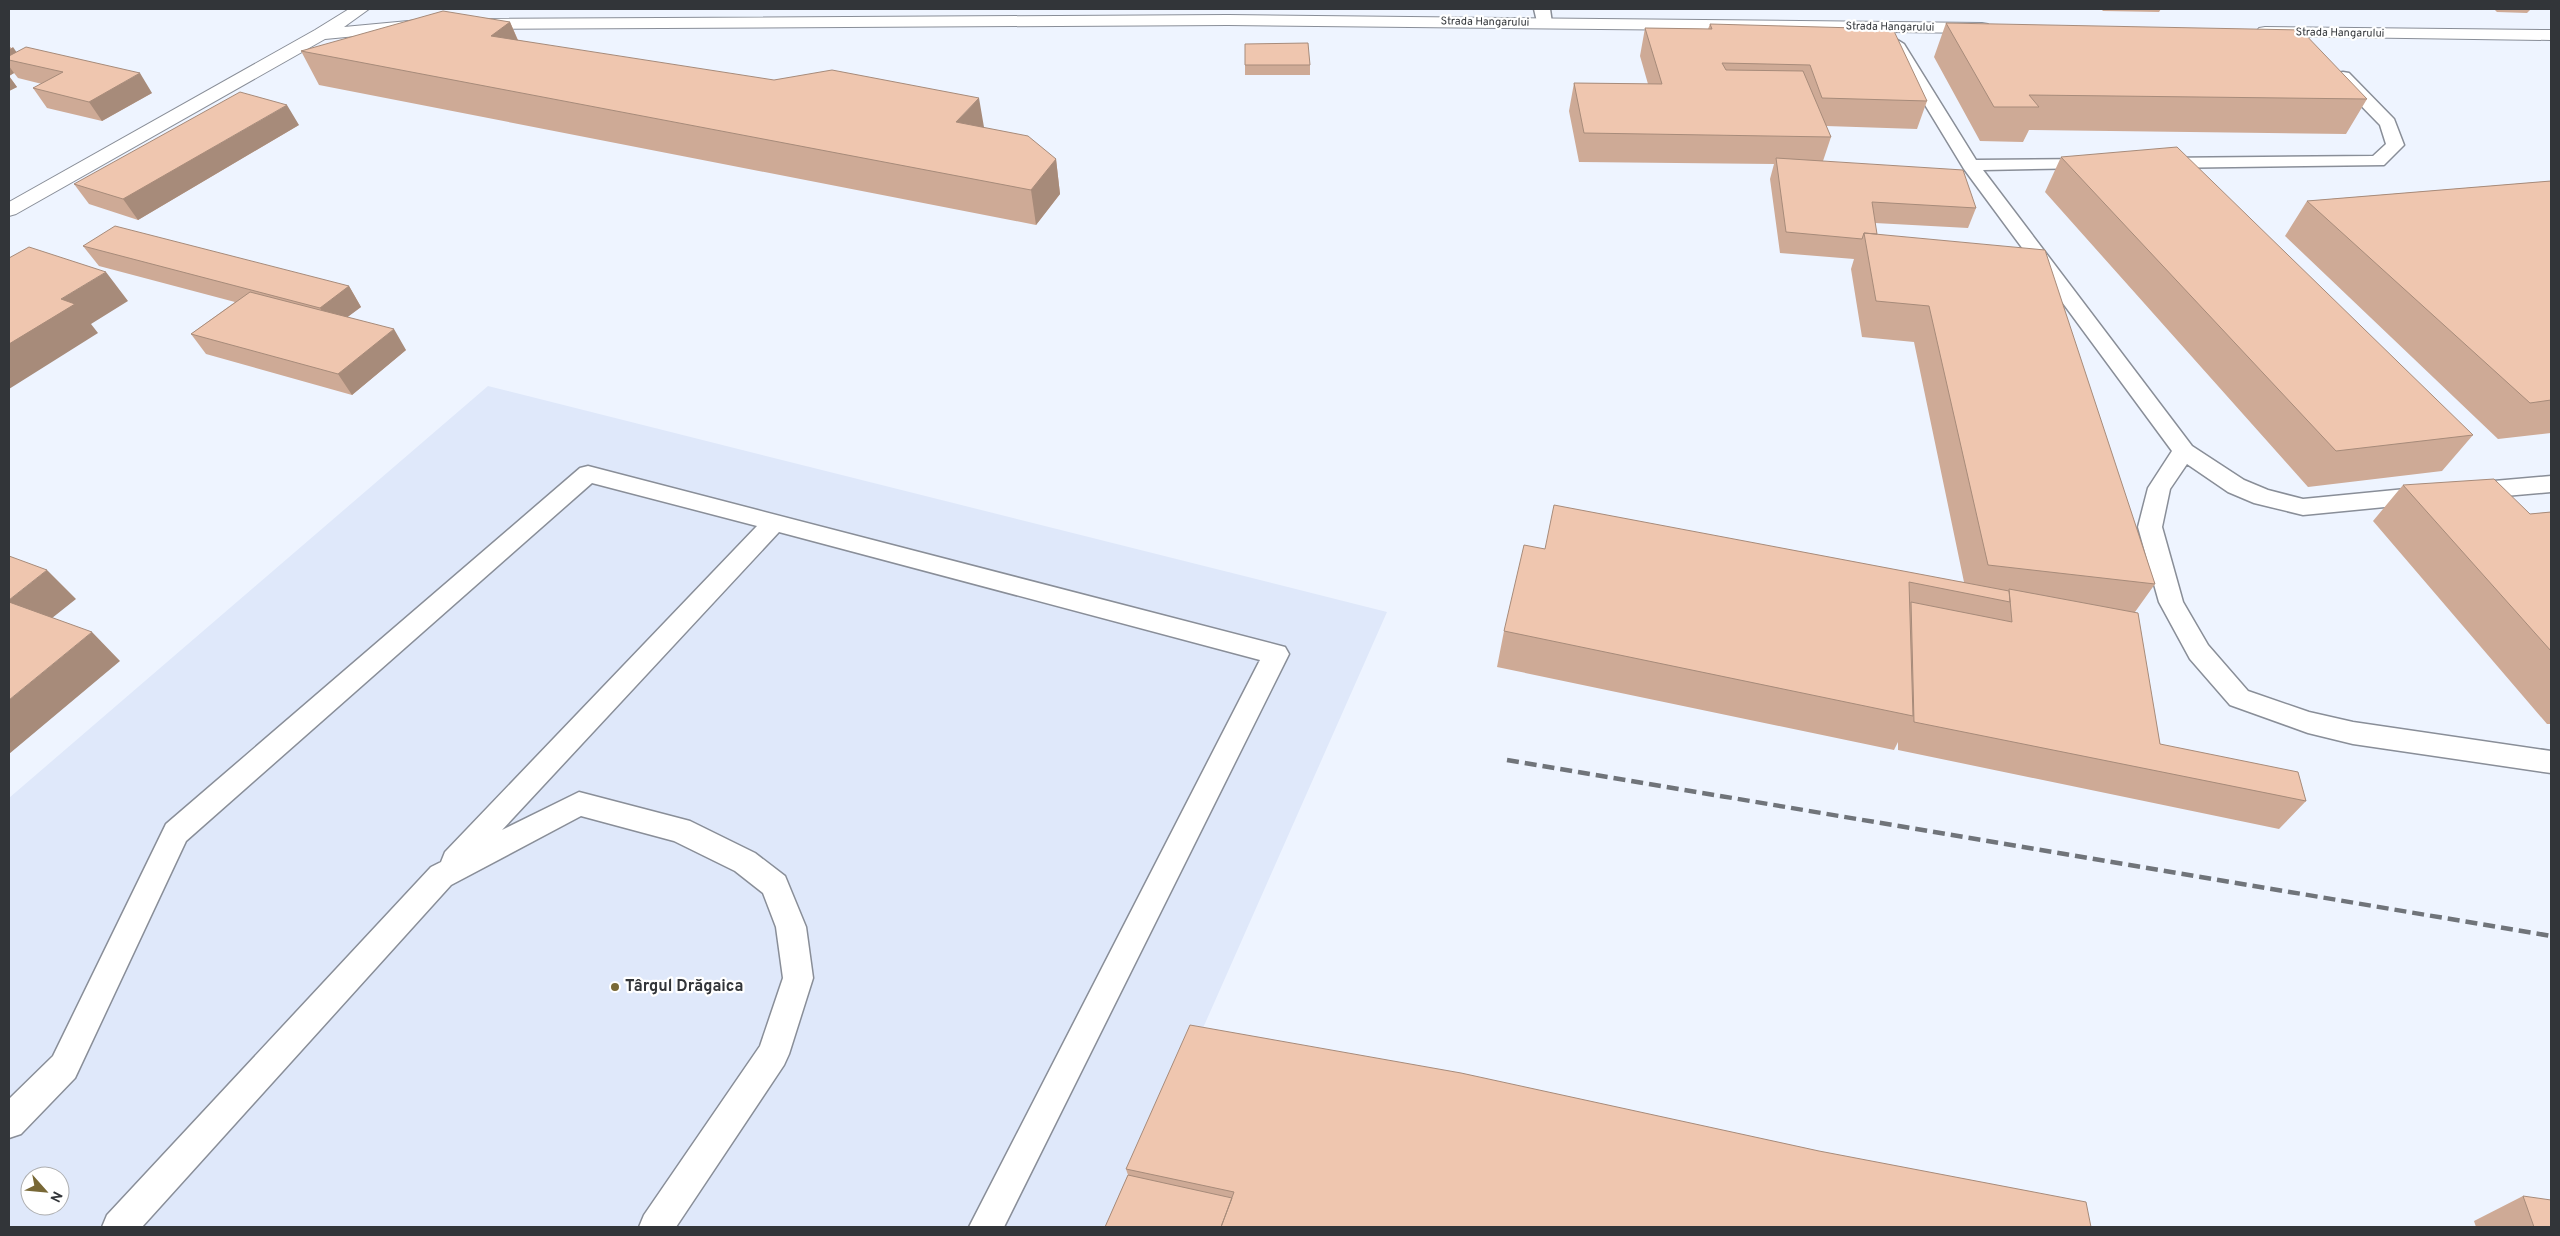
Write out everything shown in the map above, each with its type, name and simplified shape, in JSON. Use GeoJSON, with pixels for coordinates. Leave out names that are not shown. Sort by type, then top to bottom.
{"type":"FeatureCollection","features":[{"type":"Feature","properties":{"kind":"street"},"geometry":{"type":"LineString","coordinates":[[9,210],[321,34],[360,9]]}},
{"type":"Feature","properties":{"kind":"street","name":"Strada Hangarului"},"geometry":{"type":"LineString","coordinates":[[462,24],[1228,20],[1543,16],[1994,29]]}},
{"type":"Feature","properties":{"kind":"street"},"geometry":{"type":"LineString","coordinates":[[321,34],[432,24]]}},
{"type":"Feature","properties":{"kind":"street","name":"Strada Hangarului"},"geometry":{"type":"LineString","coordinates":[[2250,32],[2551,35]]}},
{"type":"Feature","properties":{"kind":"lane"},"geometry":{"type":"LineString","coordinates":[[1886,27],[1970,164],[2184,451],[2236,486],[2262,497],[2303,507],[2551,484]]}},
{"type":"Feature","properties":{"kind":"lane"},"geometry":{"type":"LineString","coordinates":[[2300,32],[2313,46]]}},
{"type":"Feature","properties":{"kind":"lane"},"geometry":{"type":"LineString","coordinates":[[2139,163],[2378,161],[2395,145],[2388,123],[2333,67]]}},
{"type":"Feature","properties":{"kind":"lane"},"geometry":{"type":"LineString","coordinates":[[1970,164],[2109,163]]}},
{"type":"Feature","properties":{"kind":"lane"},"geometry":{"type":"LineString","coordinates":[[2184,451],[2159,488],[2150,528],[2171,602],[2199,652],[2239,698],[2308,722],[2354,733],[2551,762]]}},
{"type":"Feature","properties":{"kind":"lane"},"geometry":{"type":"LineString","coordinates":[[9,1122],[64,1067],[176,833],[588,474],[1276,654],[986,1227]]}},
{"type":"Feature","properties":{"kind":"lane"},"geometry":{"type":"LineString","coordinates":[[119,1227],[441,876],[774,523]]}},
{"type":"Feature","properties":{"kind":"lane"},"geometry":{"type":"LineString","coordinates":[[441,876],[579,804],[680,830],[744,862],[775,885],[791,927],[798,978],[773,1054],[656,1227]]}},
{"type":"Feature","properties":{"kind":"shaded area","name":"Târgul Drăgaica"},"geometry":{"type":"Polygon","coordinates":[[[488,386],[1387,612],[1115,1227],[9,1227],[9,798],[488,386]]]}},
{"type":"Feature","properties":{"kind":"building"},"geometry":{"type":"Polygon","coordinates":[[[443,11],[510,22],[491,36],[774,80],[832,70],[979,98],[956,122],[1028,136],[1056,159],[1031,190],[301,51],[443,11]]]}},
{"type":"Feature","properties":{"kind":"building"},"geometry":{"type":"Polygon","coordinates":[[[1946,23],[2301,30],[2367,99],[2029,95],[2039,107],[1994,107],[1946,23]]]}},
{"type":"Feature","properties":{"kind":"building"},"geometry":{"type":"Polygon","coordinates":[[[1710,24],[1893,29],[1927,101],[1822,98],[1810,65],[1722,63],[1726,70],[1803,71],[1831,137],[1584,133],[1574,83],[1662,84],[1645,28],[1712,29],[1710,24]]]}},
{"type":"Feature","properties":{"kind":"building"},"geometry":{"type":"Polygon","coordinates":[[[1308,43],[1310,65],[1245,65],[1245,44],[1308,43]]]}},
{"type":"Feature","properties":{"kind":"building"},"geometry":{"type":"Polygon","coordinates":[[[26,47],[140,73],[89,102],[33,88],[63,72],[9,60],[9,56],[26,47]]]}},
{"type":"Feature","properties":{"kind":"building"},"geometry":{"type":"Polygon","coordinates":[[[240,92],[287,105],[123,199],[74,184],[240,92]]]}},
{"type":"Feature","properties":{"kind":"building"},"geometry":{"type":"Polygon","coordinates":[[[2177,147],[2473,435],[2336,451],[2061,157],[2177,147]]]}},
{"type":"Feature","properties":{"kind":"building"},"geometry":{"type":"Polygon","coordinates":[[[1776,158],[1963,170],[1976,208],[1872,202],[1877,234],[1864,233],[1862,239],[1786,232],[1776,158]]]}},
{"type":"Feature","properties":{"kind":"building"},"geometry":{"type":"Polygon","coordinates":[[[2551,181],[2551,400],[2530,403],[2307,201],[2551,181]]]}},
{"type":"Feature","properties":{"kind":"building"},"geometry":{"type":"Polygon","coordinates":[[[115,226],[349,286],[320,308],[83,246],[115,226]]]}},
{"type":"Feature","properties":{"kind":"building"},"geometry":{"type":"Polygon","coordinates":[[[1864,233],[2045,250],[2155,584],[1988,565],[1929,306],[1876,301],[1864,233]]]}},
{"type":"Feature","properties":{"kind":"building"},"geometry":{"type":"Polygon","coordinates":[[[29,247],[106,272],[61,299],[75,304],[9,344],[9,258],[29,247]]]}},
{"type":"Feature","properties":{"kind":"building"},"geometry":{"type":"Polygon","coordinates":[[[250,292],[394,329],[338,374],[191,334],[250,292]]]}},
{"type":"Feature","properties":{"kind":"building"},"geometry":{"type":"Polygon","coordinates":[[[2494,479],[2530,514],[2551,512],[2551,651],[2403,485],[2494,479]]]}},
{"type":"Feature","properties":{"kind":"building"},"geometry":{"type":"Polygon","coordinates":[[[1554,505],[2009,591],[2010,602],[1909,582],[1913,716],[1504,631],[1524,545],[1545,549],[1554,505]]]}},
{"type":"Feature","properties":{"kind":"building"},"geometry":{"type":"Polygon","coordinates":[[[9,556],[47,570],[9,600],[9,556]]]}},
{"type":"Feature","properties":{"kind":"building"},"geometry":{"type":"Polygon","coordinates":[[[2009,589],[2138,613],[2160,744],[2298,772],[2306,801],[1914,722],[1911,602],[2012,622],[2009,589]]]}},
{"type":"Feature","properties":{"kind":"building"},"geometry":{"type":"Polygon","coordinates":[[[9,602],[92,632],[9,700],[9,602]]]}},
{"type":"Feature","properties":{"kind":"building"},"geometry":{"type":"Polygon","coordinates":[[[1190,1025],[1461,1073],[1819,1151],[2086,1202],[2091,1227],[1221,1227],[1234,1192],[1126,1169],[1190,1025]]]}},
{"type":"Feature","properties":{"kind":"building"},"geometry":{"type":"Polygon","coordinates":[[[1128,1175],[1232,1198],[1221,1227],[1105,1227],[1128,1175]]]}},
{"type":"Feature","properties":{"kind":"building"},"geometry":{"type":"Polygon","coordinates":[[[2523,1196],[2551,1200],[2551,1227],[2534,1227],[2523,1196]]]}},
{"type":"Feature","properties":{"kind":"railway"},"geometry":{"type":"LineString","coordinates":[[1507,760],[2551,936]]}},
{"type":"Feature","properties":{"kind":"place","name":"Târgul Drăgaica"},"geometry":{"type":"Point","coordinates":[615,987]}}]}
